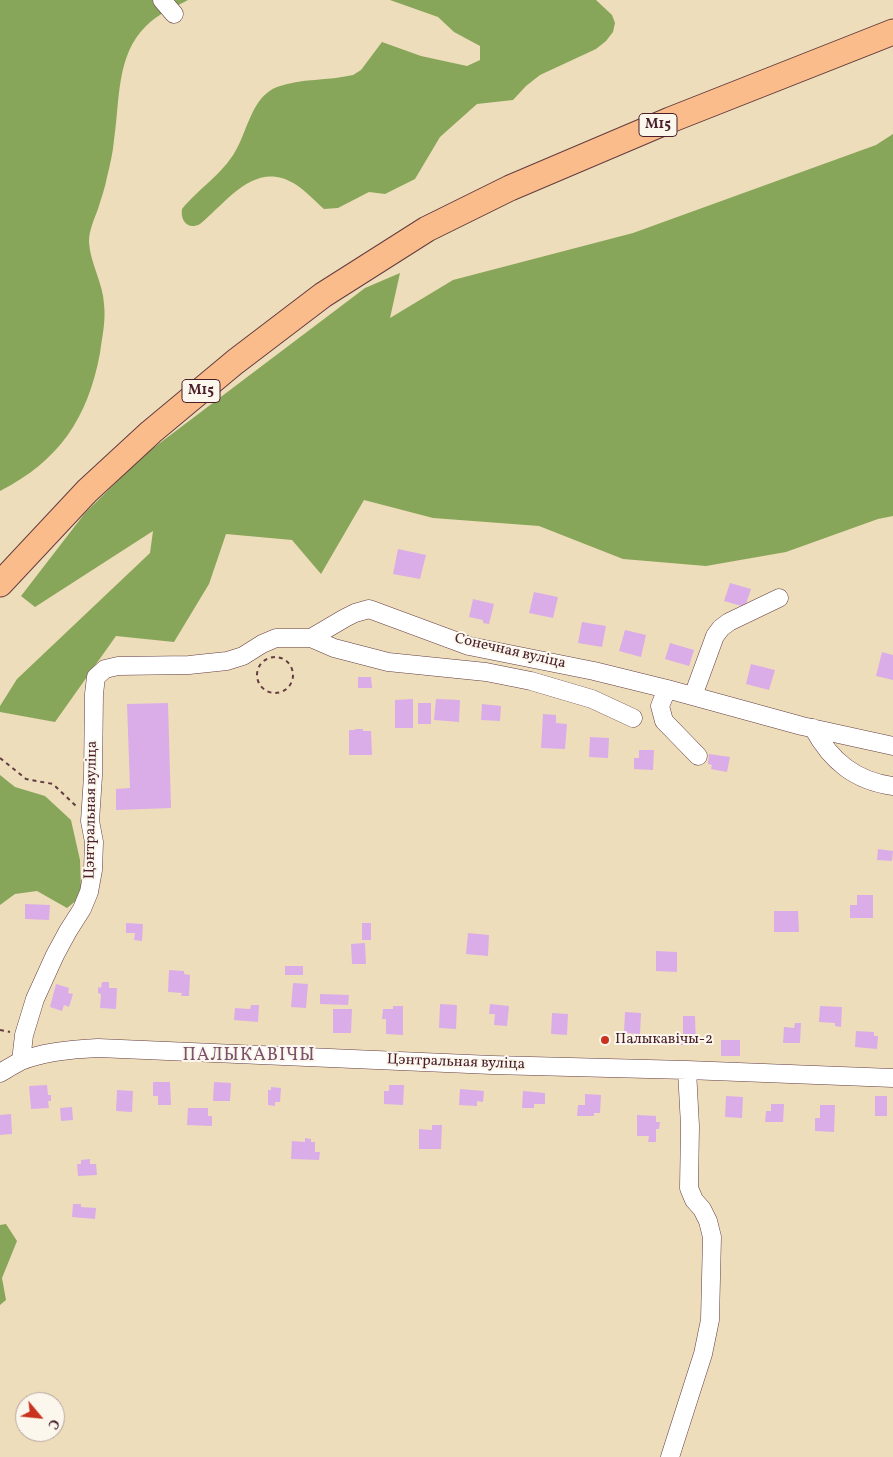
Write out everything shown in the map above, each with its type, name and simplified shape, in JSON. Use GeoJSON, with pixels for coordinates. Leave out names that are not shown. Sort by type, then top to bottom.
{"type":"FeatureCollection","features":[{"type":"Feature","properties":{"kind":"highway","name":"М15"},"geometry":{"type":"LineString","coordinates":[[0,584],[87,491],[151,432],[235,362],[323,295],[427,229],[510,188],[608,146],[893,32]]}},
{"type":"Feature","properties":{"kind":"street"},"geometry":{"type":"LineString","coordinates":[[162,0],[174,14]]}},
{"type":"Feature","properties":{"kind":"street"},"geometry":{"type":"LineString","coordinates":[[693,696],[715,636],[721,628],[729,622],[780,598]]}},
{"type":"Feature","properties":{"kind":"street","name":"Сонечная вуліца"},"geometry":{"type":"LineString","coordinates":[[312,638],[345,618],[369,609],[469,646],[594,671],[813,728],[893,746]]}},
{"type":"Feature","properties":{"kind":"street","name":"Цэнтральная вуліца"},"geometry":{"type":"LineString","coordinates":[[21,1061],[24,1035],[38,992],[89,892],[93,870],[94,842],[90,822],[96,677],[105,670],[118,666],[189,665],[227,660],[242,656],[276,638],[312,638]]}},
{"type":"Feature","properties":{"kind":"street"},"geometry":{"type":"LineString","coordinates":[[312,638],[334,648],[388,662],[486,672],[531,681],[592,699],[633,718]]}},
{"type":"Feature","properties":{"kind":"street"},"geometry":{"type":"LineString","coordinates":[[667,689],[660,706],[664,721],[698,756]]}},
{"type":"Feature","properties":{"kind":"street"},"geometry":{"type":"LineString","coordinates":[[813,728],[821,742],[838,761],[852,772],[865,780],[893,786]]}},
{"type":"Feature","properties":{"kind":"street","name":"Цэнтральная вуліца"},"geometry":{"type":"LineString","coordinates":[[0,1073],[21,1061],[69,1050],[106,1048],[492,1065],[893,1078]]}},
{"type":"Feature","properties":{"kind":"street"},"geometry":{"type":"LineString","coordinates":[[670,1457],[703,1354],[710,1320],[713,1252],[708,1221],[694,1200],[689,1188],[690,1126],[687,1070]]}},
{"type":"Feature","properties":{"kind":"path"},"geometry":{"type":"LineString","coordinates":[[271,658],[282,659],[287,662],[293,671],[292,682],[285,691],[279,693],[268,692],[260,685],[258,679],[259,668],[271,658]]}},
{"type":"Feature","properties":{"kind":"path"},"geometry":{"type":"LineString","coordinates":[[0,758],[26,778],[52,784],[70,799],[90,822]]}},
{"type":"Feature","properties":{"kind":"green space"},"geometry":{"type":"Polygon","coordinates":[[[0,0],[188,0],[146,26],[136,38],[124,65],[111,158],[89,238],[90,250],[103,296],[104,329],[95,376],[88,398],[68,435],[54,451],[39,466],[0,491],[0,0]]]}},
{"type":"Feature","properties":{"kind":"green space"},"geometry":{"type":"Polygon","coordinates":[[[390,0],[596,0],[612,15],[615,23],[613,32],[596,49],[540,75],[513,100],[477,104],[440,137],[415,179],[385,194],[369,192],[338,208],[324,209],[295,184],[281,178],[267,177],[254,180],[243,186],[200,224],[192,226],[186,224],[182,218],[182,209],[231,159],[256,106],[262,98],[277,87],[295,82],[353,75],[361,70],[382,42],[421,56],[467,66],[480,60],[480,46],[454,32],[438,17],[390,0]]]}},
{"type":"Feature","properties":{"kind":"green space"},"geometry":{"type":"Polygon","coordinates":[[[893,134],[893,516],[878,519],[786,552],[706,566],[623,559],[539,526],[433,518],[364,500],[321,574],[292,540],[226,534],[209,584],[174,642],[116,636],[55,722],[0,712],[0,706],[17,679],[150,553],[153,531],[35,607],[21,596],[85,513],[144,455],[365,288],[400,273],[390,318],[453,280],[633,233],[876,145],[893,134]]]}},
{"type":"Feature","properties":{"kind":"green space"},"geometry":{"type":"Polygon","coordinates":[[[0,775],[15,787],[45,796],[71,820],[80,860],[81,888],[77,900],[67,908],[37,891],[15,894],[0,905],[0,775]]]}},
{"type":"Feature","properties":{"kind":"green space"},"geometry":{"type":"Polygon","coordinates":[[[6,1224],[17,1241],[2,1278],[6,1300],[0,1305],[0,1225],[6,1224]]]}},
{"type":"Feature","properties":{"kind":"building"},"geometry":{"type":"Polygon","coordinates":[[[398,549],[426,555],[420,579],[393,574],[398,549]]]}},
{"type":"Feature","properties":{"kind":"building"},"geometry":{"type":"Polygon","coordinates":[[[730,583],[751,589],[745,607],[724,601],[730,583]]]}},
{"type":"Feature","properties":{"kind":"building"},"geometry":{"type":"Polygon","coordinates":[[[534,592],[558,597],[553,618],[529,613],[534,592]]]}},
{"type":"Feature","properties":{"kind":"building"},"geometry":{"type":"Polygon","coordinates":[[[473,599],[494,604],[489,624],[483,623],[483,620],[469,617],[473,599]]]}},
{"type":"Feature","properties":{"kind":"building"},"geometry":{"type":"Polygon","coordinates":[[[582,622],[606,626],[602,647],[578,643],[582,622]]]}},
{"type":"Feature","properties":{"kind":"building"},"geometry":{"type":"Polygon","coordinates":[[[625,630],[646,635],[641,657],[619,651],[625,630]]]}},
{"type":"Feature","properties":{"kind":"building"},"geometry":{"type":"Polygon","coordinates":[[[670,643],[694,650],[689,666],[665,659],[670,643]]]}},
{"type":"Feature","properties":{"kind":"building"},"geometry":{"type":"Polygon","coordinates":[[[882,652],[893,655],[893,680],[876,676],[882,652]]]}},
{"type":"Feature","properties":{"kind":"building"},"geometry":{"type":"Polygon","coordinates":[[[751,664],[775,670],[769,690],[746,684],[751,664]]]}},
{"type":"Feature","properties":{"kind":"building"},"geometry":{"type":"Polygon","coordinates":[[[358,677],[371,677],[372,688],[358,688],[358,677]]]}},
{"type":"Feature","properties":{"kind":"building"},"geometry":{"type":"Polygon","coordinates":[[[413,699],[413,728],[395,728],[395,700],[413,699]]]}},
{"type":"Feature","properties":{"kind":"building"},"geometry":{"type":"Polygon","coordinates":[[[436,699],[460,700],[459,722],[434,720],[436,699]]]}},
{"type":"Feature","properties":{"kind":"building"},"geometry":{"type":"Polygon","coordinates":[[[168,703],[171,808],[116,810],[116,789],[130,788],[127,704],[168,703]]]}},
{"type":"Feature","properties":{"kind":"building"},"geometry":{"type":"Polygon","coordinates":[[[418,703],[431,703],[431,724],[418,724],[418,703]]]}},
{"type":"Feature","properties":{"kind":"building"},"geometry":{"type":"Polygon","coordinates":[[[482,704],[501,706],[500,721],[481,720],[482,704]]]}},
{"type":"Feature","properties":{"kind":"building"},"geometry":{"type":"Polygon","coordinates":[[[543,714],[556,715],[556,723],[567,724],[565,749],[541,748],[543,714]]]}},
{"type":"Feature","properties":{"kind":"building"},"geometry":{"type":"Polygon","coordinates":[[[349,730],[371,731],[372,755],[349,755],[349,730]]]}},
{"type":"Feature","properties":{"kind":"building"},"geometry":{"type":"Polygon","coordinates":[[[590,737],[609,738],[608,758],[589,757],[590,737]]]}},
{"type":"Feature","properties":{"kind":"building"},"geometry":{"type":"Polygon","coordinates":[[[639,750],[654,750],[653,770],[634,769],[634,758],[639,758],[639,750]]]}},
{"type":"Feature","properties":{"kind":"building"},"geometry":{"type":"Polygon","coordinates":[[[709,754],[730,757],[727,772],[711,769],[712,765],[708,764],[709,754]]]}},
{"type":"Feature","properties":{"kind":"building"},"geometry":{"type":"Polygon","coordinates":[[[878,849],[893,851],[892,861],[877,860],[878,849]]]}},
{"type":"Feature","properties":{"kind":"building"},"geometry":{"type":"Polygon","coordinates":[[[857,895],[873,895],[873,918],[850,918],[850,905],[857,905],[857,895]]]}},
{"type":"Feature","properties":{"kind":"building"},"geometry":{"type":"Polygon","coordinates":[[[25,904],[50,905],[49,920],[25,919],[25,904]]]}},
{"type":"Feature","properties":{"kind":"building"},"geometry":{"type":"Polygon","coordinates":[[[774,911],[798,911],[799,932],[774,932],[774,911]]]}},
{"type":"Feature","properties":{"kind":"building"},"geometry":{"type":"Polygon","coordinates":[[[126,923],[143,924],[142,941],[134,940],[135,933],[126,933],[126,923]]]}},
{"type":"Feature","properties":{"kind":"building"},"geometry":{"type":"Polygon","coordinates":[[[362,923],[371,923],[371,940],[362,940],[362,923]]]}},
{"type":"Feature","properties":{"kind":"building"},"geometry":{"type":"Polygon","coordinates":[[[468,933],[489,935],[488,956],[466,954],[468,933]]]}},
{"type":"Feature","properties":{"kind":"building"},"geometry":{"type":"Polygon","coordinates":[[[365,943],[366,964],[352,964],[351,944],[365,943]]]}},
{"type":"Feature","properties":{"kind":"building"},"geometry":{"type":"Polygon","coordinates":[[[656,951],[677,952],[677,972],[656,971],[656,951]]]}},
{"type":"Feature","properties":{"kind":"building"},"geometry":{"type":"Polygon","coordinates":[[[285,966],[303,966],[303,975],[285,975],[285,966]]]}},
{"type":"Feature","properties":{"kind":"building"},"geometry":{"type":"Polygon","coordinates":[[[169,970],[184,971],[184,974],[190,975],[189,996],[181,996],[182,993],[168,992],[169,970]]]}},
{"type":"Feature","properties":{"kind":"building"},"geometry":{"type":"Polygon","coordinates":[[[102,982],[109,982],[109,988],[117,988],[116,1009],[100,1008],[101,994],[98,993],[98,987],[101,988],[102,982]]]}},
{"type":"Feature","properties":{"kind":"building"},"geometry":{"type":"Polygon","coordinates":[[[293,983],[308,984],[306,1008],[291,1007],[293,983]]]}},
{"type":"Feature","properties":{"kind":"building"},"geometry":{"type":"Polygon","coordinates":[[[56,984],[69,988],[68,993],[73,994],[69,1007],[64,1005],[62,1011],[50,1007],[56,984]]]}},
{"type":"Feature","properties":{"kind":"building"},"geometry":{"type":"Polygon","coordinates":[[[320,994],[349,995],[348,1005],[320,1004],[320,994]]]}},
{"type":"Feature","properties":{"kind":"building"},"geometry":{"type":"Polygon","coordinates":[[[440,1004],[457,1005],[456,1029],[439,1028],[440,1004]]]}},
{"type":"Feature","properties":{"kind":"building"},"geometry":{"type":"Polygon","coordinates":[[[490,1004],[509,1006],[507,1026],[494,1025],[495,1014],[489,1014],[490,1004]]]}},
{"type":"Feature","properties":{"kind":"building"},"geometry":{"type":"Polygon","coordinates":[[[251,1005],[259,1005],[258,1022],[234,1020],[235,1008],[250,1009],[251,1005]]]}},
{"type":"Feature","properties":{"kind":"building"},"geometry":{"type":"Polygon","coordinates":[[[393,1006],[403,1006],[403,1035],[386,1034],[386,1019],[382,1019],[383,1009],[393,1009],[393,1006]]]}},
{"type":"Feature","properties":{"kind":"building"},"geometry":{"type":"Polygon","coordinates":[[[820,1006],[842,1007],[841,1027],[835,1026],[835,1023],[819,1022],[820,1006]]]}},
{"type":"Feature","properties":{"kind":"building"},"geometry":{"type":"Polygon","coordinates":[[[333,1009],[352,1009],[351,1033],[333,1033],[333,1009]]]}},
{"type":"Feature","properties":{"kind":"building"},"geometry":{"type":"Polygon","coordinates":[[[625,1012],[641,1013],[640,1034],[624,1033],[625,1012]]]}},
{"type":"Feature","properties":{"kind":"building"},"geometry":{"type":"Polygon","coordinates":[[[552,1013],[568,1014],[567,1035],[551,1034],[552,1013]]]}},
{"type":"Feature","properties":{"kind":"building"},"geometry":{"type":"Polygon","coordinates":[[[683,1016],[695,1016],[696,1045],[680,1045],[680,1036],[683,1036],[683,1016]]]}},
{"type":"Feature","properties":{"kind":"building"},"geometry":{"type":"Polygon","coordinates":[[[795,1023],[801,1023],[800,1043],[783,1043],[784,1027],[794,1028],[795,1023]]]}},
{"type":"Feature","properties":{"kind":"building"},"geometry":{"type":"Polygon","coordinates":[[[856,1031],[874,1032],[874,1036],[878,1036],[877,1049],[855,1047],[856,1031]]]}},
{"type":"Feature","properties":{"kind":"building"},"geometry":{"type":"Polygon","coordinates":[[[721,1040],[740,1040],[740,1056],[721,1056],[721,1040]]]}},
{"type":"Feature","properties":{"kind":"building"},"geometry":{"type":"Polygon","coordinates":[[[153,1082],[170,1082],[171,1105],[158,1105],[158,1096],[153,1096],[153,1082]]]}},
{"type":"Feature","properties":{"kind":"building"},"geometry":{"type":"Polygon","coordinates":[[[214,1082],[231,1083],[230,1101],[213,1101],[214,1082]]]}},
{"type":"Feature","properties":{"kind":"building"},"geometry":{"type":"Polygon","coordinates":[[[47,1085],[48,1095],[51,1095],[51,1101],[48,1101],[49,1108],[31,1109],[29,1086],[47,1085]]]}},
{"type":"Feature","properties":{"kind":"building"},"geometry":{"type":"Polygon","coordinates":[[[389,1085],[404,1085],[403,1105],[384,1104],[384,1091],[389,1091],[389,1085]]]}},
{"type":"Feature","properties":{"kind":"building"},"geometry":{"type":"Polygon","coordinates":[[[271,1087],[281,1088],[280,1102],[275,1102],[275,1106],[268,1105],[268,1090],[271,1090],[271,1087]]]}},
{"type":"Feature","properties":{"kind":"building"},"geometry":{"type":"Polygon","coordinates":[[[460,1089],[484,1091],[483,1102],[477,1101],[477,1106],[459,1105],[460,1089]]]}},
{"type":"Feature","properties":{"kind":"building"},"geometry":{"type":"Polygon","coordinates":[[[117,1090],[133,1091],[132,1112],[116,1111],[117,1090]]]}},
{"type":"Feature","properties":{"kind":"building"},"geometry":{"type":"Polygon","coordinates":[[[523,1091],[545,1093],[545,1104],[534,1104],[534,1108],[522,1108],[523,1091]]]}},
{"type":"Feature","properties":{"kind":"building"},"geometry":{"type":"Polygon","coordinates":[[[585,1094],[601,1095],[600,1113],[594,1113],[594,1116],[577,1116],[578,1105],[585,1105],[585,1094]]]}},
{"type":"Feature","properties":{"kind":"building"},"geometry":{"type":"Polygon","coordinates":[[[726,1096],[743,1097],[742,1118],[725,1117],[726,1096]]]}},
{"type":"Feature","properties":{"kind":"building"},"geometry":{"type":"Polygon","coordinates":[[[875,1096],[887,1096],[887,1116],[875,1116],[875,1096]]]}},
{"type":"Feature","properties":{"kind":"building"},"geometry":{"type":"Polygon","coordinates":[[[771,1104],[784,1104],[783,1122],[765,1122],[766,1111],[771,1111],[771,1104]]]}},
{"type":"Feature","properties":{"kind":"building"},"geometry":{"type":"Polygon","coordinates":[[[820,1105],[835,1105],[834,1132],[815,1131],[815,1118],[820,1118],[820,1105]]]}},
{"type":"Feature","properties":{"kind":"building"},"geometry":{"type":"Polygon","coordinates":[[[72,1107],[73,1120],[61,1121],[60,1108],[72,1107]]]}},
{"type":"Feature","properties":{"kind":"building"},"geometry":{"type":"Polygon","coordinates":[[[188,1108],[208,1108],[208,1116],[212,1116],[212,1126],[187,1125],[188,1108]]]}},
{"type":"Feature","properties":{"kind":"building"},"geometry":{"type":"Polygon","coordinates":[[[11,1114],[12,1134],[0,1135],[0,1115],[11,1114]]]}},
{"type":"Feature","properties":{"kind":"building"},"geometry":{"type":"Polygon","coordinates":[[[637,1115],[656,1116],[656,1122],[660,1122],[659,1129],[656,1129],[656,1142],[648,1142],[649,1136],[637,1136],[637,1115]]]}},
{"type":"Feature","properties":{"kind":"building"},"geometry":{"type":"Polygon","coordinates":[[[432,1125],[442,1125],[441,1149],[419,1149],[419,1129],[432,1130],[432,1125]]]}},
{"type":"Feature","properties":{"kind":"building"},"geometry":{"type":"Polygon","coordinates":[[[305,1138],[315,1142],[315,1152],[320,1152],[319,1160],[291,1159],[292,1141],[305,1142],[305,1138]]]}},
{"type":"Feature","properties":{"kind":"building"},"geometry":{"type":"Polygon","coordinates":[[[90,1159],[90,1164],[96,1164],[97,1175],[78,1176],[77,1164],[81,1164],[81,1160],[90,1159]]]}},
{"type":"Feature","properties":{"kind":"building"},"geometry":{"type":"Polygon","coordinates":[[[73,1204],[81,1204],[81,1207],[96,1208],[95,1219],[72,1217],[73,1204]]]}},
{"type":"Feature","properties":{"kind":"place","name":"Палыкавічы-2"},"geometry":{"type":"Point","coordinates":[605,1040]}},
{"type":"Feature","properties":{"kind":"district","name":"ПАЛЫКАВІЧЫ"},"geometry":{"type":"Point","coordinates":[249,1057]}}]}
